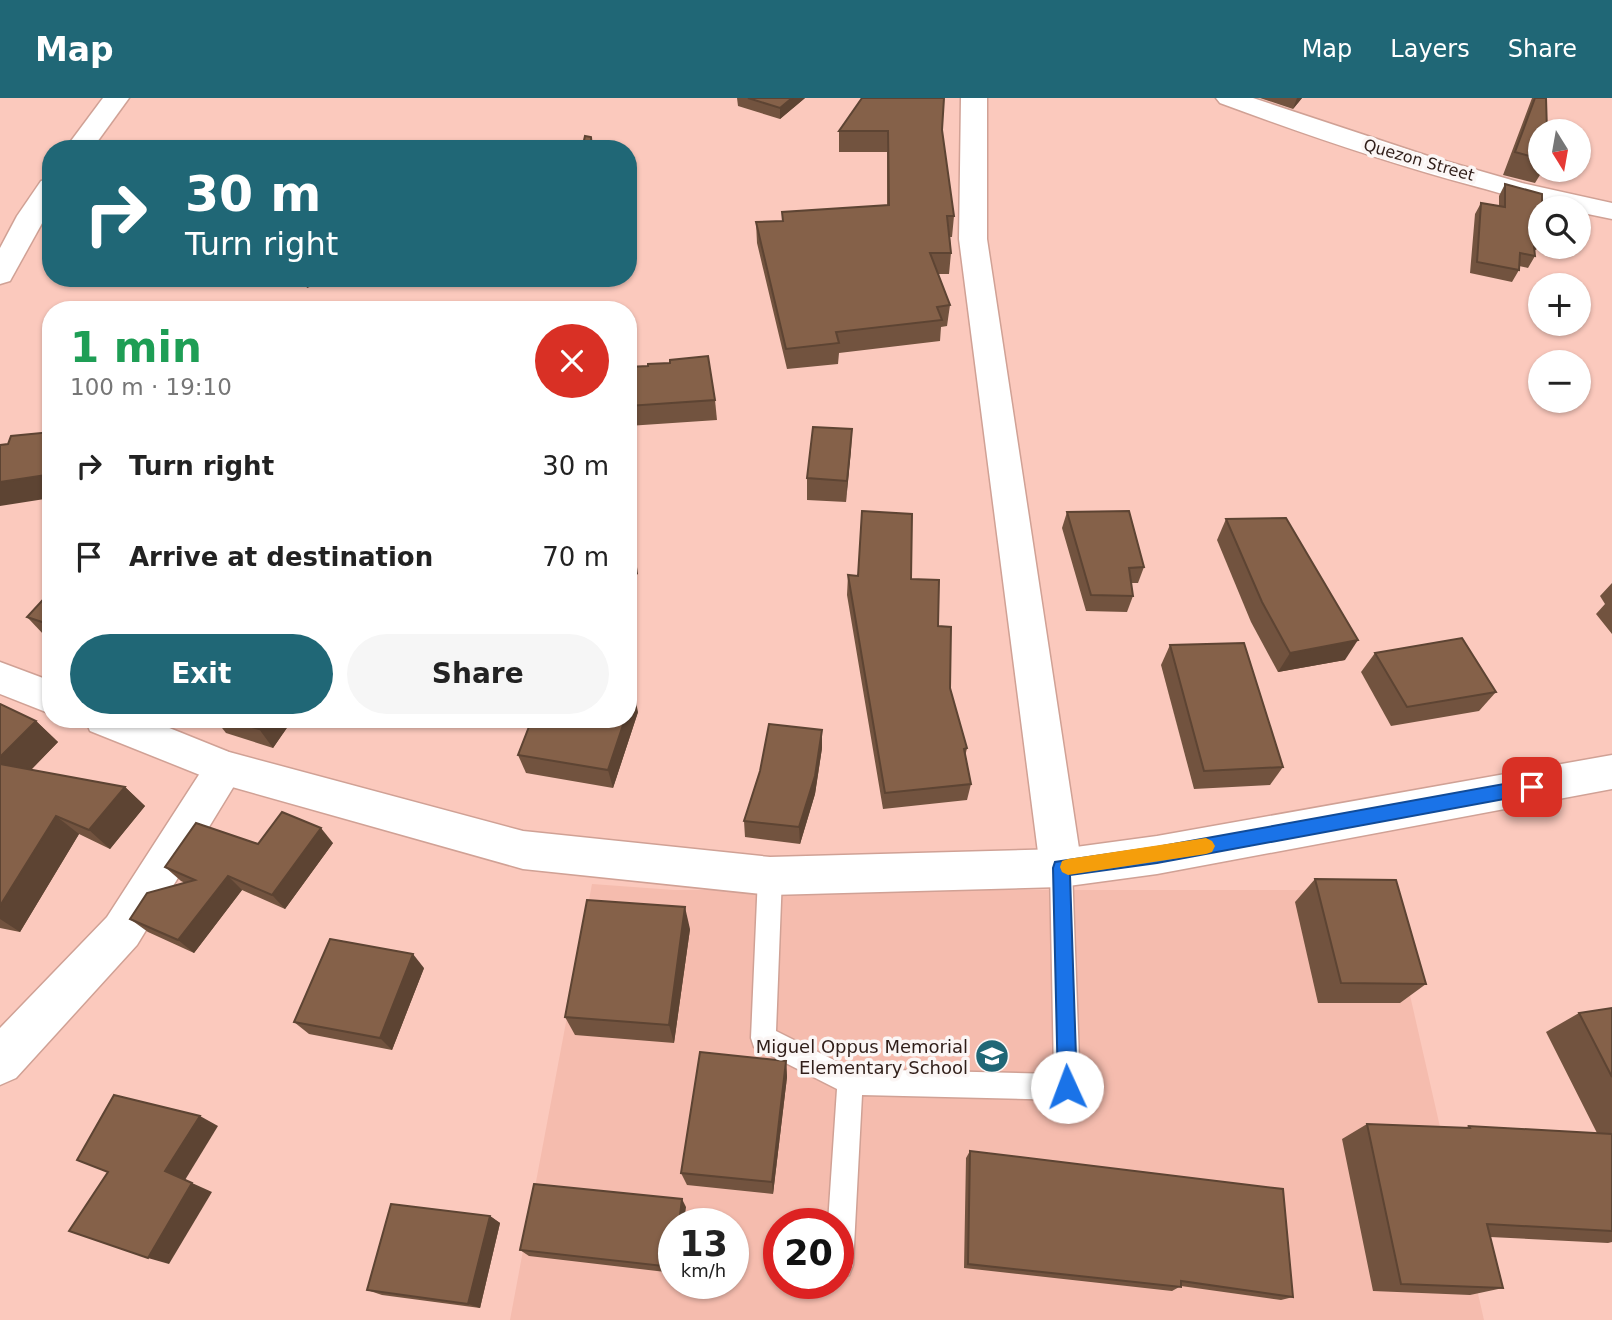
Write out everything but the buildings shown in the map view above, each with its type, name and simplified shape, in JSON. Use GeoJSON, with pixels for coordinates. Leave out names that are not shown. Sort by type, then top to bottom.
{"type":"FeatureCollection","features":[{"type":"Feature","properties":{"kind":"street"},"geometry":{"type":"LineString","coordinates":[[85,140],[116,98]]}},
{"type":"Feature","properties":{"kind":"street"},"geometry":{"type":"LineString","coordinates":[[974,98],[973,239],[1061,868]]}},
{"type":"Feature","properties":{"kind":"street","name":"Quezon Street"},"geometry":{"type":"LineString","coordinates":[[1229,98],[1338,136],[1555,200],[1612,211]]}},
{"type":"Feature","properties":{"kind":"street"},"geometry":{"type":"LineString","coordinates":[[0,275],[30,216],[42,199]]}},
{"type":"Feature","properties":{"kind":"street"},"geometry":{"type":"LineString","coordinates":[[0,678],[42,694]]}},
{"type":"Feature","properties":{"kind":"street"},"geometry":{"type":"LineString","coordinates":[[126,728],[225,768],[523,850],[770,876],[1061,868],[1157,855],[1612,772]]}},
{"type":"Feature","properties":{"kind":"street"},"geometry":{"type":"LineString","coordinates":[[0,1062],[122,932],[225,768]]}},
{"type":"Feature","properties":{"kind":"lane"},"geometry":{"type":"LineString","coordinates":[[770,876],[763,1038],[850,1082],[1067,1087],[1061,868]]}},
{"type":"Feature","properties":{"kind":"lane"},"geometry":{"type":"LineString","coordinates":[[842,1208],[850,1082]]}},
{"type":"Feature","properties":{"kind":"shaded area","name":"Miguel Oppus Memorial Elementary School"},"geometry":{"type":"Polygon","coordinates":[[[592,884],[674,890],[1386,890],[1484,1320],[510,1320],[592,884]]]}},
{"type":"Feature","properties":{"kind":"slow traffic"},"geometry":{"type":"LineString","coordinates":[[1068,867],[1206,846]]}},
{"type":"Feature","properties":{"kind":"place","name":"Miguel Oppus Memorial Elementary School"},"geometry":{"type":"Point","coordinates":[992,1056]}},
{"type":"Feature","properties":{"kind":"route"},"geometry":{"type":"LineString","coordinates":[[1067,1087],[1061,868],[1157,855],[1532,787]]}}]}
